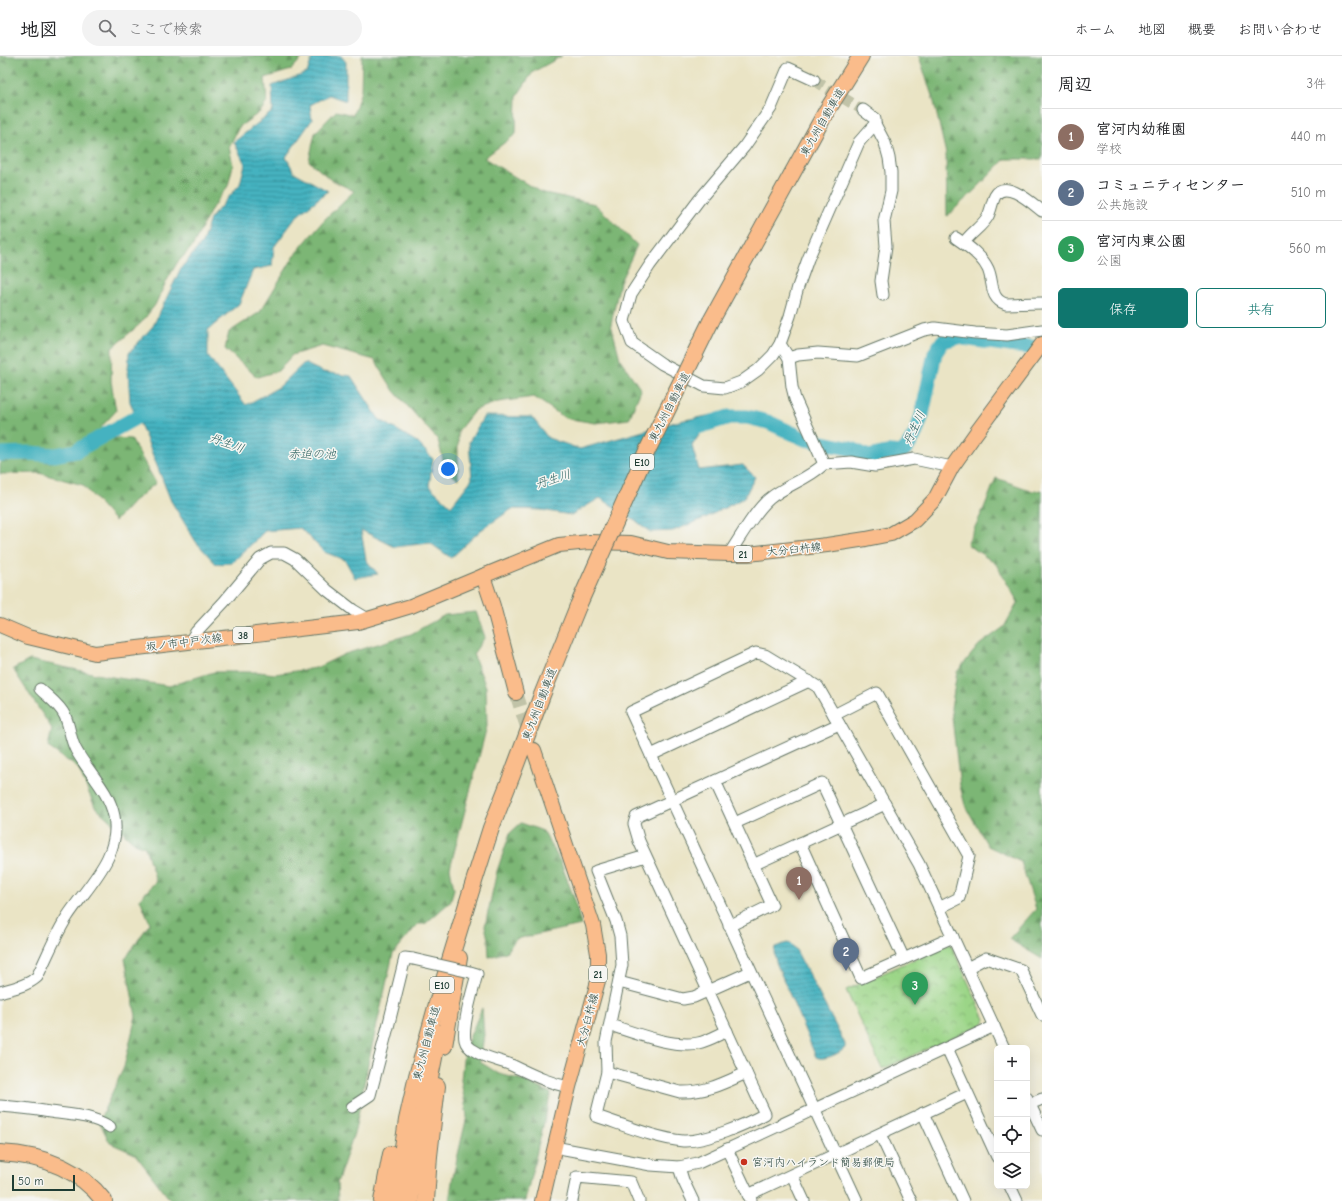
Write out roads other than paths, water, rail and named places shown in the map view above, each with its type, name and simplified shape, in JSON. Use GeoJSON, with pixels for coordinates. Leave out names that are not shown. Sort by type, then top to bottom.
{"type":"FeatureCollection","features":[{"type":"Feature","properties":{"kind":"highway","name":"東九州自動車道"},"geometry":{"type":"LineString","coordinates":[[395,1201],[403,1142],[417,1076],[440,993],[491,828],[578,606],[646,453],[712,321],[826,112],[860,56]]}},
{"type":"Feature","properties":{"kind":"highway","name":"東九州自動車道"},"geometry":{"type":"LineString","coordinates":[[410,1201],[421,1122],[429,1079],[477,891],[512,775]]}},
{"type":"Feature","properties":{"kind":"highway"},"geometry":{"type":"LineString","coordinates":[[382,1201],[402,1101],[414,1050],[428,1001],[482,848],[491,828]]}},
{"type":"Feature","properties":{"kind":"highway"},"geometry":{"type":"LineString","coordinates":[[426,1201],[430,1149],[438,1082],[460,955]]}},
{"type":"Feature","properties":{"kind":"highway"},"geometry":{"type":"LineString","coordinates":[[0,1153],[35,1158],[60,1166],[81,1179],[104,1201]]}},
{"type":"Feature","properties":{"kind":"main road","name":"大分臼杵線"},"geometry":{"type":"LineString","coordinates":[[483,576],[559,545],[589,542],[631,543],[668,552],[729,554],[827,545],[866,540],[891,534],[915,520],[935,499],[952,467],[988,416],[1040,350]]}},
{"type":"Feature","properties":{"kind":"main road","name":"坂ノ市中戸次線"},"geometry":{"type":"LineString","coordinates":[[0,625],[28,637],[95,653],[358,622],[411,606],[483,576]]}},
{"type":"Feature","properties":{"kind":"main road"},"geometry":{"type":"LineString","coordinates":[[483,576],[493,606],[516,693]]}},
{"type":"Feature","properties":{"kind":"main road","name":"大分臼杵線"},"geometry":{"type":"LineString","coordinates":[[534,750],[593,925],[598,954],[598,981],[569,1087],[542,1201]]}},
{"type":"Feature","properties":{"kind":"street"},"geometry":{"type":"LineString","coordinates":[[814,80],[788,68],[771,108],[744,147],[699,200],[650,265],[631,294],[624,321],[632,343],[662,364],[704,386],[725,388],[741,382],[758,370],[774,355],[780,344],[808,260],[859,142],[875,124]]}},
{"type":"Feature","properties":{"kind":"street"},"geometry":{"type":"LineString","coordinates":[[863,110],[875,119],[875,124],[885,143],[891,172],[891,191],[884,221],[886,246],[881,281],[883,295]]}},
{"type":"Feature","properties":{"kind":"street"},"geometry":{"type":"LineString","coordinates":[[1042,211],[1009,189],[1000,191],[996,195],[988,217],[981,226],[968,237],[960,241],[981,259],[988,270],[995,298],[1000,302],[1006,304],[1042,303]]}},
{"type":"Feature","properties":{"kind":"street"},"geometry":{"type":"LineString","coordinates":[[789,358],[798,355],[818,353],[858,356],[924,330],[934,328],[1007,335],[1042,330]]}},
{"type":"Feature","properties":{"kind":"street"},"geometry":{"type":"LineString","coordinates":[[780,344],[789,358],[792,387],[795,399],[823,462]]}},
{"type":"Feature","properties":{"kind":"street"},"geometry":{"type":"LineString","coordinates":[[823,462],[851,462],[875,466],[914,459],[952,467]]}},
{"type":"Feature","properties":{"kind":"street"},"geometry":{"type":"LineString","coordinates":[[729,554],[761,507],[770,498],[815,472],[823,462]]}},
{"type":"Feature","properties":{"kind":"street"},"geometry":{"type":"LineString","coordinates":[[190,641],[196,632],[224,602],[260,559],[271,553],[284,553],[294,558],[332,594],[368,619]]}},
{"type":"Feature","properties":{"kind":"street"},"geometry":{"type":"LineString","coordinates":[[857,1201],[631,712],[756,653],[765,655],[818,686],[920,864],[1003,1045]]}},
{"type":"Feature","properties":{"kind":"street"},"geometry":{"type":"LineString","coordinates":[[651,755],[809,681]]}},
{"type":"Feature","properties":{"kind":"street"},"geometry":{"type":"LineString","coordinates":[[0,992],[22,986],[33,981],[37,977],[67,917],[94,882],[113,847],[116,835],[114,815],[106,795],[76,750],[64,715],[40,689]]}},
{"type":"Feature","properties":{"kind":"street"},"geometry":{"type":"LineString","coordinates":[[646,856],[596,870],[616,921],[620,936],[622,965],[606,1042],[607,1072],[596,1116],[670,1139],[684,1141],[702,1139],[754,1120],[765,1114],[726,1031],[708,991],[646,856],[639,841],[634,824],[636,817],[715,781],[836,719],[877,693],[969,856],[959,898],[939,908]]}},
{"type":"Feature","properties":{"kind":"street"},"geometry":{"type":"LineString","coordinates":[[715,781],[772,905],[729,926]]}},
{"type":"Feature","properties":{"kind":"street"},"geometry":{"type":"LineString","coordinates":[[734,823],[822,783],[904,959]]}},
{"type":"Feature","properties":{"kind":"street"},"geometry":{"type":"LineString","coordinates":[[753,864],[885,804]]}},
{"type":"Feature","properties":{"kind":"street"},"geometry":{"type":"LineString","coordinates":[[800,843],[861,978],[953,937]]}},
{"type":"Feature","properties":{"kind":"street"},"geometry":{"type":"LineString","coordinates":[[352,1107],[370,1095],[405,958],[476,974],[465,1032],[466,1041],[469,1047],[476,1052],[509,1064],[550,1083],[569,1087]]}},
{"type":"Feature","properties":{"kind":"street"},"geometry":{"type":"LineString","coordinates":[[967,968],[986,958],[1021,970],[1042,1015]]}},
{"type":"Feature","properties":{"kind":"street"},"geometry":{"type":"LineString","coordinates":[[619,982],[683,999],[694,997],[750,972]]}},
{"type":"Feature","properties":{"kind":"street"},"geometry":{"type":"LineString","coordinates":[[610,1025],[664,1041],[687,1045],[700,1043],[726,1031]]}},
{"type":"Feature","properties":{"kind":"street"},"geometry":{"type":"LineString","coordinates":[[554,1147],[651,1165],[679,1167],[698,1163],[994,1026]]}},
{"type":"Feature","properties":{"kind":"street"},"geometry":{"type":"LineString","coordinates":[[947,1048],[995,1153]]}},
{"type":"Feature","properties":{"kind":"street"},"geometry":{"type":"LineString","coordinates":[[607,1072],[680,1092],[692,1092],[714,1087],[746,1073]]}},
{"type":"Feature","properties":{"kind":"street"},"geometry":{"type":"LineString","coordinates":[[727,1150],[749,1198],[792,1175],[967,1092]]}},
{"type":"Feature","properties":{"kind":"street"},"geometry":{"type":"LineString","coordinates":[[1030,1101],[1042,1099]]}},
{"type":"Feature","properties":{"kind":"street"},"geometry":{"type":"LineString","coordinates":[[1030,1105],[1042,1130]]}},
{"type":"Feature","properties":{"kind":"street"},"geometry":{"type":"LineString","coordinates":[[0,1106],[33,1108],[87,1116],[101,1121],[110,1127]]}},
{"type":"Feature","properties":{"kind":"street"},"geometry":{"type":"LineString","coordinates":[[923,1114],[963,1201]]}},
{"type":"Feature","properties":{"kind":"street"},"geometry":{"type":"LineString","coordinates":[[880,1134],[911,1201]]}},
{"type":"Feature","properties":{"kind":"street"},"geometry":{"type":"LineString","coordinates":[[679,1167],[683,1180],[693,1201]]}},
{"type":"Feature","properties":{"kind":"street"},"geometry":{"type":"LineString","coordinates":[[792,1175],[804,1201]]}},
{"type":"Feature","properties":{"kind":"street"},"geometry":{"type":"LineString","coordinates":[[572,1201],[577,1176],[631,1182],[639,1201]]}},
{"type":"Feature","properties":{"kind":"street"},"geometry":{"type":"LineString","coordinates":[[1011,1189],[1017,1201]]}},
{"type":"Feature","properties":{"kind":"water","name":"赤迫の池"},"geometry":{"type":"Polygon","coordinates":[[[311,56],[341,56],[346,62],[346,101],[329,95],[310,105],[312,120],[286,157],[294,172],[328,191],[297,216],[274,247],[272,266],[253,270],[239,304],[208,330],[208,356],[246,405],[279,387],[304,363],[323,372],[351,376],[379,419],[417,442],[433,459],[429,486],[451,506],[472,479],[469,442],[484,416],[532,417],[548,438],[580,449],[679,421],[712,415],[692,446],[699,470],[743,465],[755,477],[744,498],[705,518],[673,531],[650,532],[635,520],[600,498],[571,515],[541,510],[512,509],[481,530],[451,558],[430,543],[395,547],[361,530],[366,560],[378,574],[355,578],[345,560],[324,552],[300,528],[265,531],[232,563],[216,564],[196,542],[171,501],[130,402],[128,370],[129,353],[153,326],[181,268],[202,243],[210,219],[240,184],[245,164],[234,142],[273,111],[272,86],[307,73],[312,58],[311,56]]]}},
{"type":"Feature","properties":{"kind":"water"},"geometry":{"type":"Polygon","coordinates":[[[787,943],[791,944],[796,950],[845,1044],[845,1048],[831,1056],[823,1058],[816,1057],[776,962],[774,952],[775,947],[787,943]]]}},
{"type":"Feature","properties":{"kind":"waterway","name":"丹生川"},"geometry":{"type":"LineString","coordinates":[[688,430],[729,417],[747,417],[768,422],[805,439],[852,449],[868,457],[891,452],[901,453],[908,446],[916,433],[922,415],[935,353],[943,341],[957,337],[1017,346],[1042,348]]}},
{"type":"Feature","properties":{"kind":"waterway","name":"丹生川"},"geometry":{"type":"LineString","coordinates":[[0,454],[29,453],[55,455],[76,451],[144,413],[156,417]]}},
{"type":"Feature","properties":{"kind":"tunnel"},"geometry":{"type":"LineString","coordinates":[[814,80],[863,110]]}},
{"type":"Feature","properties":{"kind":"tunnel"},"geometry":{"type":"LineString","coordinates":[[516,693],[530,736]]}},
{"type":"Feature","properties":{"kind":"place","name":"宮河内幼稚園"},"geometry":{"type":"Point","coordinates":[799,900]}},
{"type":"Feature","properties":{"kind":"place","name":"コミュニティセンター"},"geometry":{"type":"Point","coordinates":[846,971]}},
{"type":"Feature","properties":{"kind":"place","name":"宮河内東公園"},"geometry":{"type":"Point","coordinates":[915,1005]}},
{"type":"Feature","properties":{"kind":"place","name":"宮河内ハイランド簡易郵便局"},"geometry":{"type":"Point","coordinates":[744,1162]}}]}
